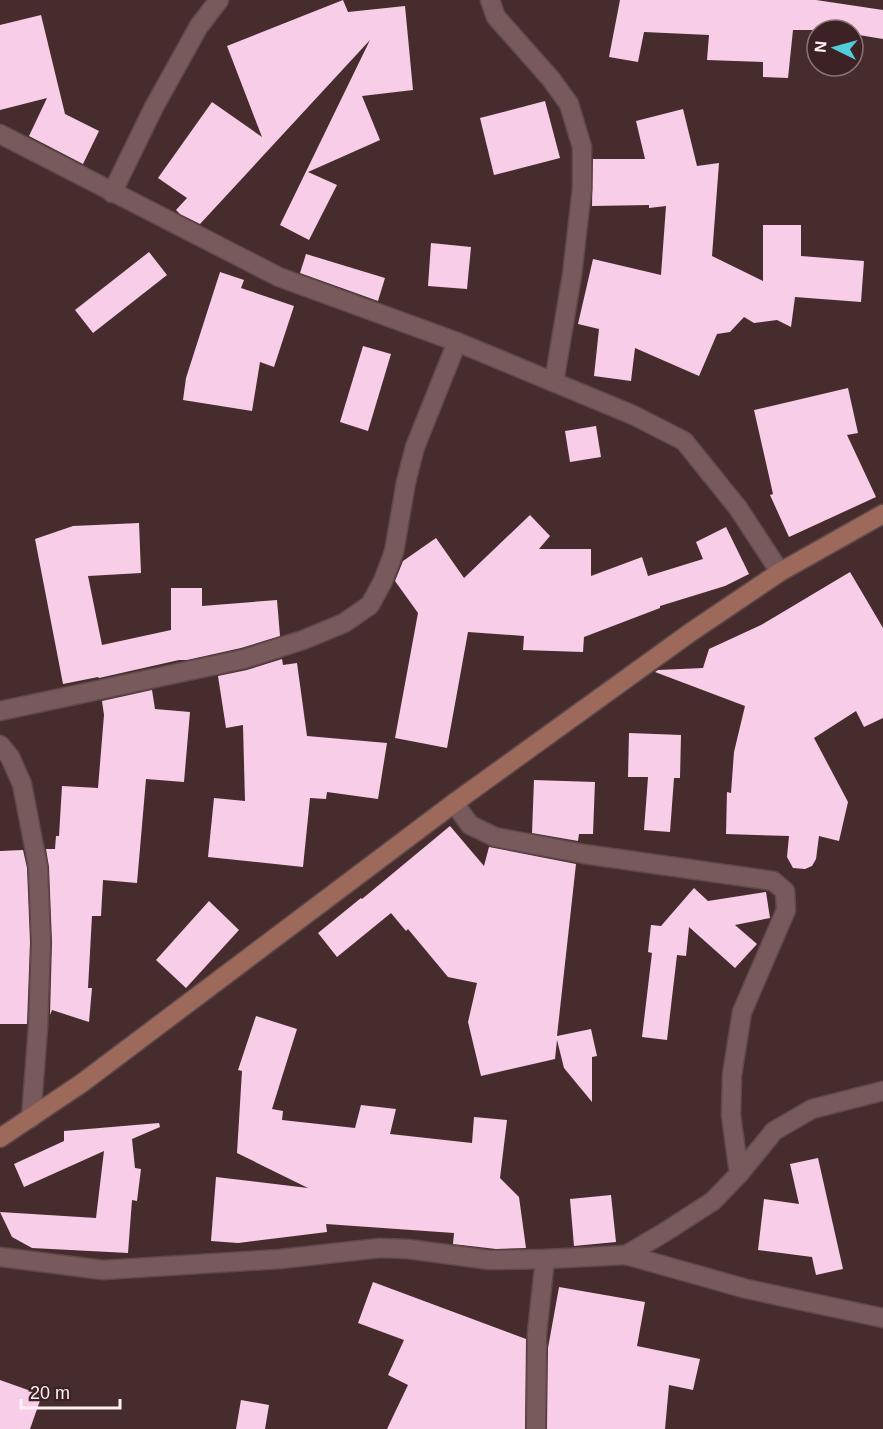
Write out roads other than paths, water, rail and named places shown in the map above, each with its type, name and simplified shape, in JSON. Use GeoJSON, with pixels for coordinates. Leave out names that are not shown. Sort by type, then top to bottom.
{"type":"FeatureCollection","features":[{"type":"Feature","properties":{"kind":"street"},"geometry":{"type":"LineString","coordinates":[[112,193],[154,107],[199,26],[219,0]]}},
{"type":"Feature","properties":{"kind":"street"},"geometry":{"type":"LineString","coordinates":[[490,0],[495,18],[551,79],[569,104],[582,147],[582,189],[572,275],[554,382]]}},
{"type":"Feature","properties":{"kind":"street"},"geometry":{"type":"LineString","coordinates":[[0,134],[279,277],[457,342],[633,415],[684,441],[738,508],[780,572]]}},
{"type":"Feature","properties":{"kind":"street"},"geometry":{"type":"LineString","coordinates":[[0,711],[244,659],[303,640],[344,622],[370,605],[383,581],[394,552],[406,482],[415,447],[457,342]]}},
{"type":"Feature","properties":{"kind":"street"},"geometry":{"type":"LineString","coordinates":[[0,1138],[31,1118],[336,894],[454,803],[691,632],[780,572],[883,514]]}},
{"type":"Feature","properties":{"kind":"street"},"geometry":{"type":"LineString","coordinates":[[0,745],[10,757],[22,784],[38,867],[41,942],[38,1027],[31,1118]]}},
{"type":"Feature","properties":{"kind":"street"},"geometry":{"type":"LineString","coordinates":[[454,803],[470,825],[495,837],[584,854],[772,881],[785,891],[786,910],[742,1012],[732,1075],[731,1115],[739,1174]]}},
{"type":"Feature","properties":{"kind":"street"},"geometry":{"type":"LineString","coordinates":[[626,1255],[665,1233],[713,1201],[739,1174],[774,1131],[812,1109],[883,1091]]}},
{"type":"Feature","properties":{"kind":"street"},"geometry":{"type":"LineString","coordinates":[[0,1257],[103,1270],[280,1258],[380,1248],[408,1249],[490,1260],[545,1260],[626,1255],[747,1288],[883,1317]]}},
{"type":"Feature","properties":{"kind":"street"},"geometry":{"type":"LineString","coordinates":[[536,1429],[537,1333],[545,1260]]}}]}
